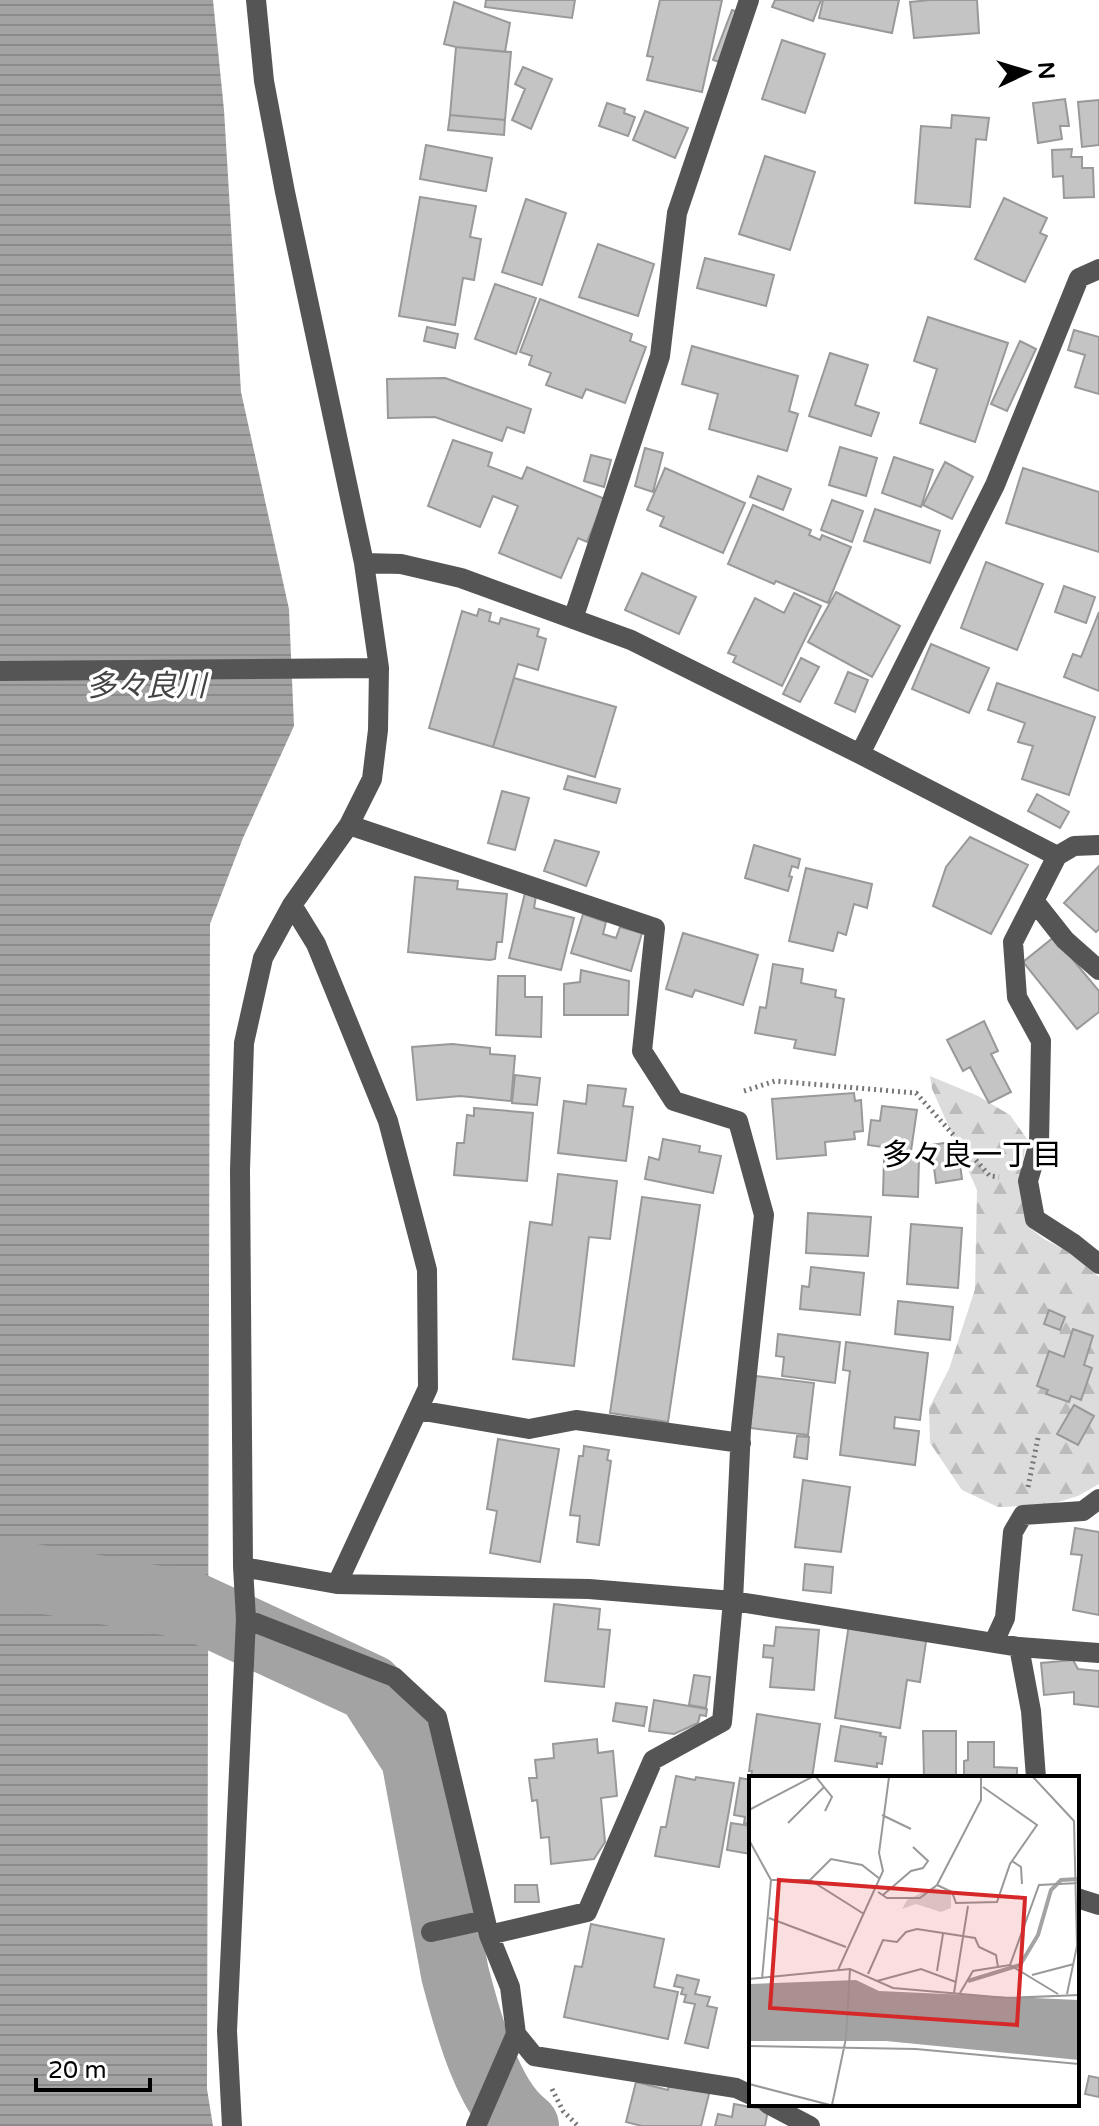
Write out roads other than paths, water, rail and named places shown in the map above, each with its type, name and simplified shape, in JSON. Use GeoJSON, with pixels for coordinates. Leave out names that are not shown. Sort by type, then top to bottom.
{"type":"FeatureCollection","features":[{"type":"Feature","properties":{"kind":"street"},"geometry":{"type":"LineString","coordinates":[[232,2126],[227,2031],[246,1619],[240,1170],[244,1043],[263,958],[292,905],[349,825],[372,779],[378,730],[379,668],[364,563],[266,95],[256,0]]}},
{"type":"Feature","properties":{"kind":"street"},"geometry":{"type":"LineString","coordinates":[[573,619],[660,356],[677,213],[749,0]]}},
{"type":"Feature","properties":{"kind":"street"},"geometry":{"type":"LineString","coordinates":[[860,754],[995,485],[1079,278],[1099,269]]}},
{"type":"Feature","properties":{"kind":"street"},"geometry":{"type":"LineString","coordinates":[[364,563],[401,564],[461,578],[631,640],[1057,856]]}},
{"type":"Feature","properties":{"kind":"street"},"geometry":{"type":"LineString","coordinates":[[0,671],[379,668]]}},
{"type":"Feature","properties":{"kind":"street"},"geometry":{"type":"LineString","coordinates":[[349,825],[655,928],[642,1051],[674,1101],[738,1121],[764,1215],[741,1443],[733,1601],[722,1722],[653,1760],[587,1912],[487,1928],[431,1932]]}},
{"type":"Feature","properties":{"kind":"street"},"geometry":{"type":"LineString","coordinates":[[1099,845],[1074,846],[1057,856],[1013,942],[1017,997],[1041,1041],[1039,1143],[1028,1181],[1035,1219],[1099,1264]]}},
{"type":"Feature","properties":{"kind":"street"},"geometry":{"type":"LineString","coordinates":[[1035,902],[1065,940],[1099,970]]}},
{"type":"Feature","properties":{"kind":"street"},"geometry":{"type":"LineString","coordinates":[[292,905],[316,944],[388,1121],[427,1270],[428,1388],[337,1584]]}},
{"type":"Feature","properties":{"kind":"street"},"geometry":{"type":"LineString","coordinates":[[418,1410],[529,1429],[576,1420],[741,1443]]}},
{"type":"Feature","properties":{"kind":"street"},"geometry":{"type":"LineString","coordinates":[[994,1642],[1005,1618],[1013,1532],[1023,1515],[1083,1511],[1099,1499]]}},
{"type":"Feature","properties":{"kind":"street"},"geometry":{"type":"LineString","coordinates":[[243,1567],[337,1584],[589,1589],[733,1601],[1019,1647],[1099,1653]]}},
{"type":"Feature","properties":{"kind":"street"},"geometry":{"type":"LineString","coordinates":[[246,1619],[394,1677],[437,1717],[487,1928],[510,1987],[516,2034],[476,2126]]}},
{"type":"Feature","properties":{"kind":"street"},"geometry":{"type":"LineString","coordinates":[[1019,1647],[1031,1711],[1036,1776]]}},
{"type":"Feature","properties":{"kind":"street"},"geometry":{"type":"LineString","coordinates":[[1079,1899],[1099,1905]]}},
{"type":"Feature","properties":{"kind":"street"},"geometry":{"type":"LineString","coordinates":[[516,2034],[534,2056],[736,2088],[749,2094]]}},
{"type":"Feature","properties":{"kind":"street"},"geometry":{"type":"LineString","coordinates":[[772,2106],[810,2126]]}},
{"type":"Feature","properties":{"kind":"water","name":"多々良川"},"geometry":{"type":"Polygon","coordinates":[[[0,0],[213,0],[224,110],[241,392],[289,609],[294,726],[243,838],[210,924],[207,2089],[213,2126],[0,2126],[0,0]]]}},
{"type":"Feature","properties":{"kind":"waterway"},"geometry":{"type":"LineString","coordinates":[[0,1572],[193,1606],[370,1688],[415,1758],[455,1974],[466,2013],[489,2077],[500,2097],[525,2126]]}},
{"type":"Feature","properties":{"kind":"district","name":"多々良一丁目"},"geometry":{"type":"Point","coordinates":[972,1155]}}]}
